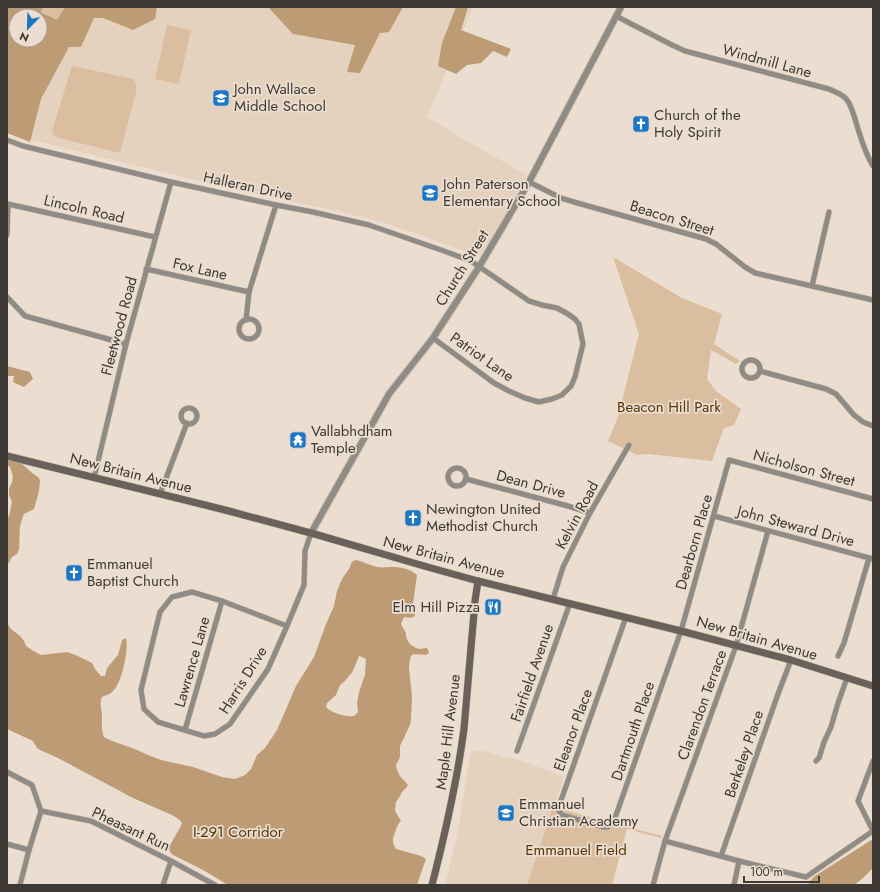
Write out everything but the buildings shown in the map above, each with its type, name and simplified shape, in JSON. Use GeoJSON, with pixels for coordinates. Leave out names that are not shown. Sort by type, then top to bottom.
{"type":"FeatureCollection","features":[{"type":"Feature","properties":{"kind":"main road","name":"New Britain Avenue"},"geometry":{"type":"LineString","coordinates":[[7,456],[229,511],[478,581],[626,617],[791,660],[873,686]]}},
{"type":"Feature","properties":{"kind":"main road","name":"Maple Hill Avenue"},"geometry":{"type":"LineString","coordinates":[[432,885],[450,809],[464,730],[478,581]]}},
{"type":"Feature","properties":{"kind":"street","name":"Church Street"},"geometry":{"type":"LineString","coordinates":[[311,533],[389,394],[433,338],[479,268],[529,182],[621,7]]}},
{"type":"Feature","properties":{"kind":"street","name":"Windmill Lane"},"geometry":{"type":"LineString","coordinates":[[616,16],[686,51],[794,81],[829,89],[839,93],[847,99],[868,159],[873,166]]}},
{"type":"Feature","properties":{"kind":"street","name":"Halleran Drive"},"geometry":{"type":"LineString","coordinates":[[7,140],[23,146],[171,182],[372,226],[444,251],[471,262],[479,268]]}},
{"type":"Feature","properties":{"kind":"street","name":"Fleetwood Road"},"geometry":{"type":"LineString","coordinates":[[94,478],[126,344],[171,182]]}},
{"type":"Feature","properties":{"kind":"street","name":"Beacon Street"},"geometry":{"type":"LineString","coordinates":[[529,182],[561,198],[706,238],[755,273],[873,300]]}},
{"type":"Feature","properties":{"kind":"street"},"geometry":{"type":"LineString","coordinates":[[7,235],[8,204]]}},
{"type":"Feature","properties":{"kind":"street","name":"Lincoln Road"},"geometry":{"type":"LineString","coordinates":[[8,204],[155,237]]}},
{"type":"Feature","properties":{"kind":"street"},"geometry":{"type":"LineString","coordinates":[[246,320],[249,292],[276,205]]}},
{"type":"Feature","properties":{"kind":"street"},"geometry":{"type":"LineString","coordinates":[[812,286],[829,212]]}},
{"type":"Feature","properties":{"kind":"street","name":"Patriot Lane"},"geometry":{"type":"LineString","coordinates":[[433,338],[494,383],[525,398],[539,402],[552,399],[562,395],[570,386],[575,377],[583,344],[579,324],[575,319],[557,308],[528,301],[479,268]]}},
{"type":"Feature","properties":{"kind":"street","name":"Fox Lane"},"geometry":{"type":"LineString","coordinates":[[146,269],[249,292]]}},
{"type":"Feature","properties":{"kind":"street"},"geometry":{"type":"LineString","coordinates":[[7,297],[25,316],[126,344]]}},
{"type":"Feature","properties":{"kind":"street"},"geometry":{"type":"LineString","coordinates":[[760,371],[826,389],[836,394],[854,415],[863,422],[873,426]]}},
{"type":"Feature","properties":{"kind":"street"},"geometry":{"type":"LineString","coordinates":[[160,494],[187,423]]}},
{"type":"Feature","properties":{"kind":"street","name":"Kelvin Road"},"geometry":{"type":"LineString","coordinates":[[553,599],[563,567],[590,513],[629,445]]}},
{"type":"Feature","properties":{"kind":"street","name":"Nicholson Street"},"geometry":{"type":"LineString","coordinates":[[730,460],[873,499]]}},
{"type":"Feature","properties":{"kind":"street","name":"Dearborn Place"},"geometry":{"type":"LineString","coordinates":[[681,631],[730,460]]}},
{"type":"Feature","properties":{"kind":"street","name":"Dean Drive"},"geometry":{"type":"LineString","coordinates":[[466,479],[590,513]]}},
{"type":"Feature","properties":{"kind":"street","name":"John Steward Drive"},"geometry":{"type":"LineString","coordinates":[[714,516],[871,558]]}},
{"type":"Feature","properties":{"kind":"street","name":"Clarendon Terrace"},"geometry":{"type":"LineString","coordinates":[[653,885],[665,841],[736,646],[768,531]]}},
{"type":"Feature","properties":{"kind":"street","name":"Harris Drive"},"geometry":{"type":"LineString","coordinates":[[287,626],[222,601],[192,592],[172,597],[160,612],[141,690],[144,709],[158,722],[204,736],[215,734],[230,724],[268,669],[287,626],[304,585],[305,551],[311,533]]}},
{"type":"Feature","properties":{"kind":"street"},"geometry":{"type":"LineString","coordinates":[[838,656],[844,643],[871,558]]}},
{"type":"Feature","properties":{"kind":"street","name":"Lawrence Lane"},"geometry":{"type":"LineString","coordinates":[[185,730],[222,601]]}},
{"type":"Feature","properties":{"kind":"street","name":"Fairfield Avenue"},"geometry":{"type":"LineString","coordinates":[[517,751],[570,603]]}},
{"type":"Feature","properties":{"kind":"street","name":"Eleanor Place"},"geometry":{"type":"LineString","coordinates":[[598,826],[562,815],[558,809],[558,806],[626,617]]}},
{"type":"Feature","properties":{"kind":"street","name":"Dartmouth Place"},"geometry":{"type":"LineString","coordinates":[[598,826],[608,827],[612,824],[615,818],[681,631]]}},
{"type":"Feature","properties":{"kind":"street","name":"Berkeley Place"},"geometry":{"type":"LineString","coordinates":[[722,856],[791,660]]}},
{"type":"Feature","properties":{"kind":"street"},"geometry":{"type":"LineString","coordinates":[[816,761],[819,758],[831,727],[847,678]]}},
{"type":"Feature","properties":{"kind":"street"},"geometry":{"type":"LineString","coordinates":[[665,841],[806,877],[873,831],[858,801],[873,761]]}},
{"type":"Feature","properties":{"kind":"street"},"geometry":{"type":"LineString","coordinates":[[7,772],[32,785],[41,811],[20,885]]}},
{"type":"Feature","properties":{"kind":"street","name":"Pheasant Run"},"geometry":{"type":"LineString","coordinates":[[41,811],[91,821],[170,860],[215,885]]}},
{"type":"Feature","properties":{"kind":"street"},"geometry":{"type":"LineString","coordinates":[[7,844],[29,850]]}},
{"type":"Feature","properties":{"kind":"street"},"geometry":{"type":"LineString","coordinates":[[162,885],[170,860]]}},
{"type":"Feature","properties":{"kind":"street"},"geometry":{"type":"LineString","coordinates":[[734,885],[739,861]]}},
{"type":"Feature","properties":{"kind":"shaded area","name":"John Wallace Middle School"},"geometry":{"type":"Polygon","coordinates":[[[473,7],[427,117],[527,175],[504,218],[480,255],[477,257],[382,222],[223,187],[24,138],[7,85],[34,48],[48,48],[48,8],[47,8],[473,7]]]}},
{"type":"Feature","properties":{"kind":"shaded area","name":"Emmanuel Christian Academy"},"geometry":{"type":"Polygon","coordinates":[[[471,750],[490,752],[509,759],[510,757],[564,776],[527,885],[445,885],[457,836],[471,750]]]}},
{"type":"Feature","properties":{"kind":"green space"},"geometry":{"type":"Polygon","coordinates":[[[7,7],[43,7],[8,8],[8,48],[48,48],[48,16],[57,20],[65,7],[157,7],[155,19],[133,30],[103,18],[94,18],[81,47],[69,47],[41,99],[30,142],[7,133],[7,7]]]}},
{"type":"Feature","properties":{"kind":"green space"},"geometry":{"type":"Polygon","coordinates":[[[65,7],[57,20],[48,15],[48,8],[42,8],[65,7]]]}},
{"type":"Feature","properties":{"kind":"green space"},"geometry":{"type":"Polygon","coordinates":[[[268,7],[403,7],[389,32],[380,33],[360,73],[347,72],[355,45],[293,34],[268,7]]]}},
{"type":"Feature","properties":{"kind":"green space"},"geometry":{"type":"Polygon","coordinates":[[[456,7],[468,7],[461,30],[511,49],[507,57],[493,51],[481,63],[467,65],[456,74],[438,66],[442,43],[456,7]]]}},
{"type":"Feature","properties":{"kind":"green space"},"geometry":{"type":"Polygon","coordinates":[[[167,25],[191,30],[179,84],[155,79],[167,25]]]}},
{"type":"Feature","properties":{"kind":"green space"},"geometry":{"type":"Polygon","coordinates":[[[72,66],[134,79],[137,88],[120,153],[55,137],[52,131],[72,66]]]}},
{"type":"Feature","properties":{"kind":"green space","name":"Beacon Hill Park"},"geometry":{"type":"Polygon","coordinates":[[[613,257],[682,298],[722,314],[714,344],[740,361],[736,364],[711,350],[707,379],[716,391],[741,409],[734,425],[724,428],[712,461],[648,454],[637,455],[608,441],[617,420],[639,334],[613,257]]]}},
{"type":"Feature","properties":{"kind":"green space"},"geometry":{"type":"Polygon","coordinates":[[[7,366],[30,372],[33,379],[24,387],[13,382],[14,376],[7,376],[7,366]]]}},
{"type":"Feature","properties":{"kind":"green space"},"geometry":{"type":"Polygon","coordinates":[[[7,459],[21,463],[40,480],[39,491],[34,509],[23,516],[20,526],[19,549],[17,554],[12,557],[7,566],[7,522],[12,502],[9,495],[9,489],[13,476],[10,467],[7,464],[7,459]]]}},
{"type":"Feature","properties":{"kind":"green space","name":"I-291 Corridor"},"geometry":{"type":"Polygon","coordinates":[[[355,560],[377,567],[402,568],[412,571],[417,575],[413,604],[415,616],[411,618],[404,617],[401,624],[406,633],[407,639],[414,647],[419,649],[427,648],[429,652],[425,655],[413,654],[410,659],[409,668],[412,696],[411,719],[410,725],[400,746],[400,757],[396,765],[400,776],[408,785],[396,802],[395,811],[401,821],[397,826],[393,844],[396,849],[421,856],[426,859],[417,885],[228,885],[170,852],[169,847],[182,824],[180,820],[133,798],[40,750],[33,741],[7,729],[7,622],[10,628],[24,641],[26,646],[32,650],[41,655],[67,652],[78,656],[92,663],[101,676],[105,676],[107,668],[118,655],[122,640],[126,638],[126,657],[119,681],[112,692],[102,697],[101,700],[102,729],[104,737],[161,760],[193,767],[222,777],[235,779],[245,775],[251,769],[257,755],[265,748],[277,730],[296,686],[314,657],[334,606],[337,591],[352,562],[355,560]],[[360,656],[353,671],[340,685],[336,695],[327,703],[326,707],[331,711],[347,716],[354,716],[358,712],[357,703],[365,675],[366,659],[360,656]]]}},
{"type":"Feature","properties":{"kind":"green space","name":"Emmanuel Field"},"geometry":{"type":"Polygon","coordinates":[[[553,807],[662,836],[661,838],[627,829],[612,885],[527,885],[553,807]]]}},
{"type":"Feature","properties":{"kind":"green space"},"geometry":{"type":"Polygon","coordinates":[[[873,839],[873,868],[854,885],[808,885],[815,876],[873,839]]]}},
{"type":"Feature","properties":{"kind":"place","name":"John Wallace Middle School"},"geometry":{"type":"Point","coordinates":[221,98]}},
{"type":"Feature","properties":{"kind":"place","name":"Church of the Holy Spirit"},"geometry":{"type":"Point","coordinates":[641,124]}},
{"type":"Feature","properties":{"kind":"place","name":"John Paterson Elementary School"},"geometry":{"type":"Point","coordinates":[430,193]}},
{"type":"Feature","properties":{"kind":"place","name":"Vallabhdham Temple"},"geometry":{"type":"Point","coordinates":[298,440]}},
{"type":"Feature","properties":{"kind":"place","name":"Newington United Methodist Church"},"geometry":{"type":"Point","coordinates":[413,518]}},
{"type":"Feature","properties":{"kind":"place","name":"Emmanuel Baptist Church"},"geometry":{"type":"Point","coordinates":[74,573]}},
{"type":"Feature","properties":{"kind":"place","name":"Elm Hill Pizza"},"geometry":{"type":"Point","coordinates":[493,607]}},
{"type":"Feature","properties":{"kind":"place","name":"Emmanuel Christian Academy"},"geometry":{"type":"Point","coordinates":[506,813]}}]}
